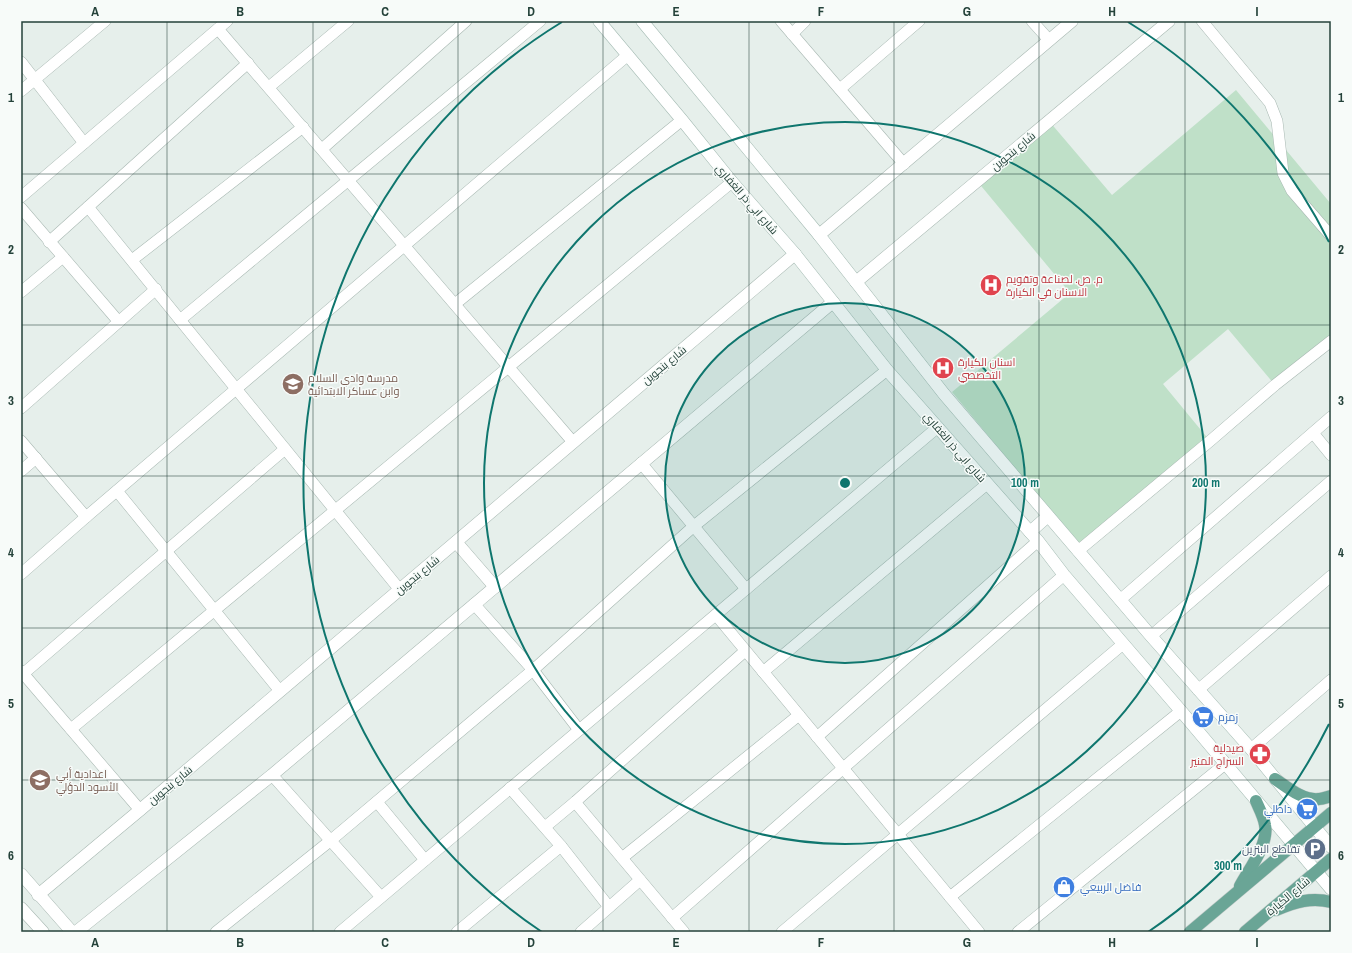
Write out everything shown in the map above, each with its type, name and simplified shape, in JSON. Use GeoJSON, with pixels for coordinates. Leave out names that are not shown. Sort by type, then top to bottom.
{"type":"FeatureCollection","features":[{"type":"Feature","properties":{"kind":"main road"},"geometry":{"type":"LineString","coordinates":[[1275,779],[1292,791],[1306,798],[1318,800],[1331,796]]}},
{"type":"Feature","properties":{"kind":"main road"},"geometry":{"type":"LineString","coordinates":[[1236,893],[1260,851],[1265,838],[1265,825],[1256,801]]}},
{"type":"Feature","properties":{"kind":"main road"},"geometry":{"type":"LineString","coordinates":[[1190,932],[1331,813]]}},
{"type":"Feature","properties":{"kind":"main road","name":"شارع الكيارة"},"geometry":{"type":"LineString","coordinates":[[1245,932],[1331,859]]}},
{"type":"Feature","properties":{"kind":"main road"},"geometry":{"type":"LineString","coordinates":[[1266,914],[1290,904],[1307,900],[1321,899],[1331,902]]}},
{"type":"Feature","properties":{"kind":"street"},"geometry":{"type":"LineString","coordinates":[[21,92],[105,21]]}},
{"type":"Feature","properties":{"kind":"street"},"geometry":{"type":"LineString","coordinates":[[21,197],[227,21]]}},
{"type":"Feature","properties":{"kind":"street"},"geometry":{"type":"LineString","coordinates":[[269,87],[348,21]]}},
{"type":"Feature","properties":{"kind":"street"},"geometry":{"type":"LineString","coordinates":[[322,149],[466,21]]}},
{"type":"Feature","properties":{"kind":"street"},"geometry":{"type":"LineString","coordinates":[[180,320],[540,21]]}},
{"type":"Feature","properties":{"kind":"street","name":"شارع ابي ذر الغفاري"},"geometry":{"type":"LineString","coordinates":[[599,21],[732,182],[795,254],[887,370],[1038,541],[1064,575],[1331,889]]}},
{"type":"Feature","properties":{"kind":"street"},"geometry":{"type":"LineString","coordinates":[[642,21],[819,235],[944,394],[1151,636],[1251,749],[1331,847]]}},
{"type":"Feature","properties":{"kind":"street"},"geometry":{"type":"LineString","coordinates":[[781,21],[904,164]]}},
{"type":"Feature","properties":{"kind":"street"},"geometry":{"type":"LineString","coordinates":[[792,34],[806,21]]}},
{"type":"Feature","properties":{"kind":"street"},"geometry":{"type":"LineString","coordinates":[[840,89],[919,21]]}},
{"type":"Feature","properties":{"kind":"street"},"geometry":{"type":"LineString","coordinates":[[1032,21],[1049,40]]}},
{"type":"Feature","properties":{"kind":"street"},"geometry":{"type":"LineString","coordinates":[[819,235],[1072,21]]}},
{"type":"Feature","properties":{"kind":"street","name":"شارع بنجوين"},"geometry":{"type":"LineString","coordinates":[[856,282],[1169,21]]}},
{"type":"Feature","properties":{"kind":"street"},"geometry":{"type":"LineString","coordinates":[[1202,21],[1270,103],[1277,121],[1283,173],[1287,184],[1292,192],[1331,236]]}},
{"type":"Feature","properties":{"kind":"street"},"geometry":{"type":"LineString","coordinates":[[218,29],[573,442]]}},
{"type":"Feature","properties":{"kind":"street"},"geometry":{"type":"LineString","coordinates":[[21,574],[116,491],[628,55]]}},
{"type":"Feature","properties":{"kind":"street"},"geometry":{"type":"LineString","coordinates":[[21,62],[84,143]]}},
{"type":"Feature","properties":{"kind":"street"},"geometry":{"type":"LineString","coordinates":[[49,242],[248,63]]}},
{"type":"Feature","properties":{"kind":"street"},"geometry":{"type":"LineString","coordinates":[[455,304],[682,120]]}},
{"type":"Feature","properties":{"kind":"street"},"geometry":{"type":"LineString","coordinates":[[132,260],[303,127]]}},
{"type":"Feature","properties":{"kind":"street"},"geometry":{"type":"LineString","coordinates":[[71,729],[732,182]]}},
{"type":"Feature","properties":{"kind":"street"},"geometry":{"type":"LineString","coordinates":[[88,207],[400,590]]}},
{"type":"Feature","properties":{"kind":"street"},"geometry":{"type":"LineString","coordinates":[[21,208],[119,322]]}},
{"type":"Feature","properties":{"kind":"street","name":"شارع بنجوين"},"geometry":{"type":"LineString","coordinates":[[38,895],[795,254]]}},
{"type":"Feature","properties":{"kind":"street"},"geometry":{"type":"LineString","coordinates":[[21,292],[63,257]]}},
{"type":"Feature","properties":{"kind":"street"},"geometry":{"type":"LineString","coordinates":[[21,408],[156,289]]}},
{"type":"Feature","properties":{"kind":"street"},"geometry":{"type":"LineString","coordinates":[[76,932],[272,775],[833,302]]}},
{"type":"Feature","properties":{"kind":"street"},"geometry":{"type":"LineString","coordinates":[[1078,551],[1275,385],[1331,342]]}},
{"type":"Feature","properties":{"kind":"street"},"geometry":{"type":"LineString","coordinates":[[216,932],[330,841],[533,670],[694,526],[887,370]]}},
{"type":"Feature","properties":{"kind":"street"},"geometry":{"type":"LineString","coordinates":[[1120,600],[1331,418]]}},
{"type":"Feature","properties":{"kind":"street"},"geometry":{"type":"LineString","coordinates":[[342,931],[938,427]]}},
{"type":"Feature","properties":{"kind":"street"},"geometry":{"type":"LineString","coordinates":[[1313,433],[1331,455]]}},
{"type":"Feature","properties":{"kind":"street"},"geometry":{"type":"LineString","coordinates":[[21,441],[86,517]]}},
{"type":"Feature","properties":{"kind":"street"},"geometry":{"type":"LineString","coordinates":[[140,810],[22,673],[285,449]]}},
{"type":"Feature","properties":{"kind":"street"},"geometry":{"type":"LineString","coordinates":[[21,471],[36,458]]}},
{"type":"Feature","properties":{"kind":"street"},"geometry":{"type":"LineString","coordinates":[[641,463],[746,589]]}},
{"type":"Feature","properties":{"kind":"street"},"geometry":{"type":"LineString","coordinates":[[1151,636],[1331,481]]}},
{"type":"Feature","properties":{"kind":"street"},"geometry":{"type":"LineString","coordinates":[[763,672],[987,484]]}},
{"type":"Feature","properties":{"kind":"street"},"geometry":{"type":"LineString","coordinates":[[116,491],[280,691]]}},
{"type":"Feature","properties":{"kind":"street"},"geometry":{"type":"LineString","coordinates":[[1030,532],[1048,516]]}},
{"type":"Feature","properties":{"kind":"street"},"geometry":{"type":"LineString","coordinates":[[817,736],[1038,541]]}},
{"type":"Feature","properties":{"kind":"street"},"geometry":{"type":"LineString","coordinates":[[456,542],[495,587]]}},
{"type":"Feature","properties":{"kind":"street"},"geometry":{"type":"LineString","coordinates":[[672,918],[1064,575]]}},
{"type":"Feature","properties":{"kind":"street"},"geometry":{"type":"LineString","coordinates":[[1198,690],[1331,576]]}},
{"type":"Feature","properties":{"kind":"street"},"geometry":{"type":"LineString","coordinates":[[474,604],[533,670],[579,730]]}},
{"type":"Feature","properties":{"kind":"street"},"geometry":{"type":"LineString","coordinates":[[716,615],[979,932]]}},
{"type":"Feature","properties":{"kind":"street"},"geometry":{"type":"LineString","coordinates":[[782,932],[1123,644]]}},
{"type":"Feature","properties":{"kind":"street"},"geometry":{"type":"LineString","coordinates":[[545,827],[745,651]]}},
{"type":"Feature","properties":{"kind":"street"},"geometry":{"type":"LineString","coordinates":[[1251,749],[1331,680]]}},
{"type":"Feature","properties":{"kind":"street"},"geometry":{"type":"LineString","coordinates":[[950,897],[1181,711]]}},
{"type":"Feature","properties":{"kind":"street"},"geometry":{"type":"LineString","coordinates":[[622,858],[799,715]]}},
{"type":"Feature","properties":{"kind":"street"},"geometry":{"type":"LineString","coordinates":[[1018,932],[1226,764]]}},
{"type":"Feature","properties":{"kind":"street"},"geometry":{"type":"LineString","coordinates":[[272,775],[381,897]]}},
{"type":"Feature","properties":{"kind":"street"},"geometry":{"type":"LineString","coordinates":[[510,788],[561,846],[609,907]]}},
{"type":"Feature","properties":{"kind":"street"},"geometry":{"type":"LineString","coordinates":[[377,802],[425,860]]}},
{"type":"Feature","properties":{"kind":"street"},"geometry":{"type":"LineString","coordinates":[[575,802],[684,932]]}},
{"type":"Feature","properties":{"kind":"street"},"geometry":{"type":"LineString","coordinates":[[457,932],[561,846]]}},
{"type":"Feature","properties":{"kind":"street"},"geometry":{"type":"LineString","coordinates":[[21,874],[72,932]]}},
{"type":"Feature","properties":{"kind":"street"},"geometry":{"type":"LineString","coordinates":[[581,932],[640,880]]}},
{"type":"Feature","properties":{"kind":"street"},"geometry":{"type":"LineString","coordinates":[[22,910],[43,932]]}},
{"type":"Feature","properties":{"kind":"green space"},"geometry":{"type":"Polygon","coordinates":[[[1236,90],[1331,204],[1331,338],[1275,385],[1228,329],[1163,384],[1210,441],[1082,549],[952,392],[1070,293],[977,181],[1049,121],[1112,195],[1236,90]]]}},
{"type":"Feature","properties":{"kind":"place","name":"م. ص. لصناعة وتقويم الاسنان في الكيارة"},"geometry":{"type":"Point","coordinates":[991,285]}},
{"type":"Feature","properties":{"kind":"place","name":"اسنان الكيارة التخصصي"},"geometry":{"type":"Point","coordinates":[943,368]}},
{"type":"Feature","properties":{"kind":"place","name":"مدرسة وادي السلام وابن عساكر الابتدائية"},"geometry":{"type":"Point","coordinates":[293,384]}},
{"type":"Feature","properties":{"kind":"place","name":"زمزم"},"geometry":{"type":"Point","coordinates":[1203,717]}},
{"type":"Feature","properties":{"kind":"place","name":"صيدلية السراج المنير"},"geometry":{"type":"Point","coordinates":[1260,754]}},
{"type":"Feature","properties":{"kind":"place","name":"اعدادية أبي الأسود الدؤلي"},"geometry":{"type":"Point","coordinates":[40,780]}},
{"type":"Feature","properties":{"kind":"place","name":"داطلي"},"geometry":{"type":"Point","coordinates":[1307,809]}},
{"type":"Feature","properties":{"kind":"place","name":"تقاطع البنزين"},"geometry":{"type":"Point","coordinates":[1315,849]}},
{"type":"Feature","properties":{"kind":"place","name":"فاضل الربيعي"},"geometry":{"type":"Point","coordinates":[1064,887]}}]}
